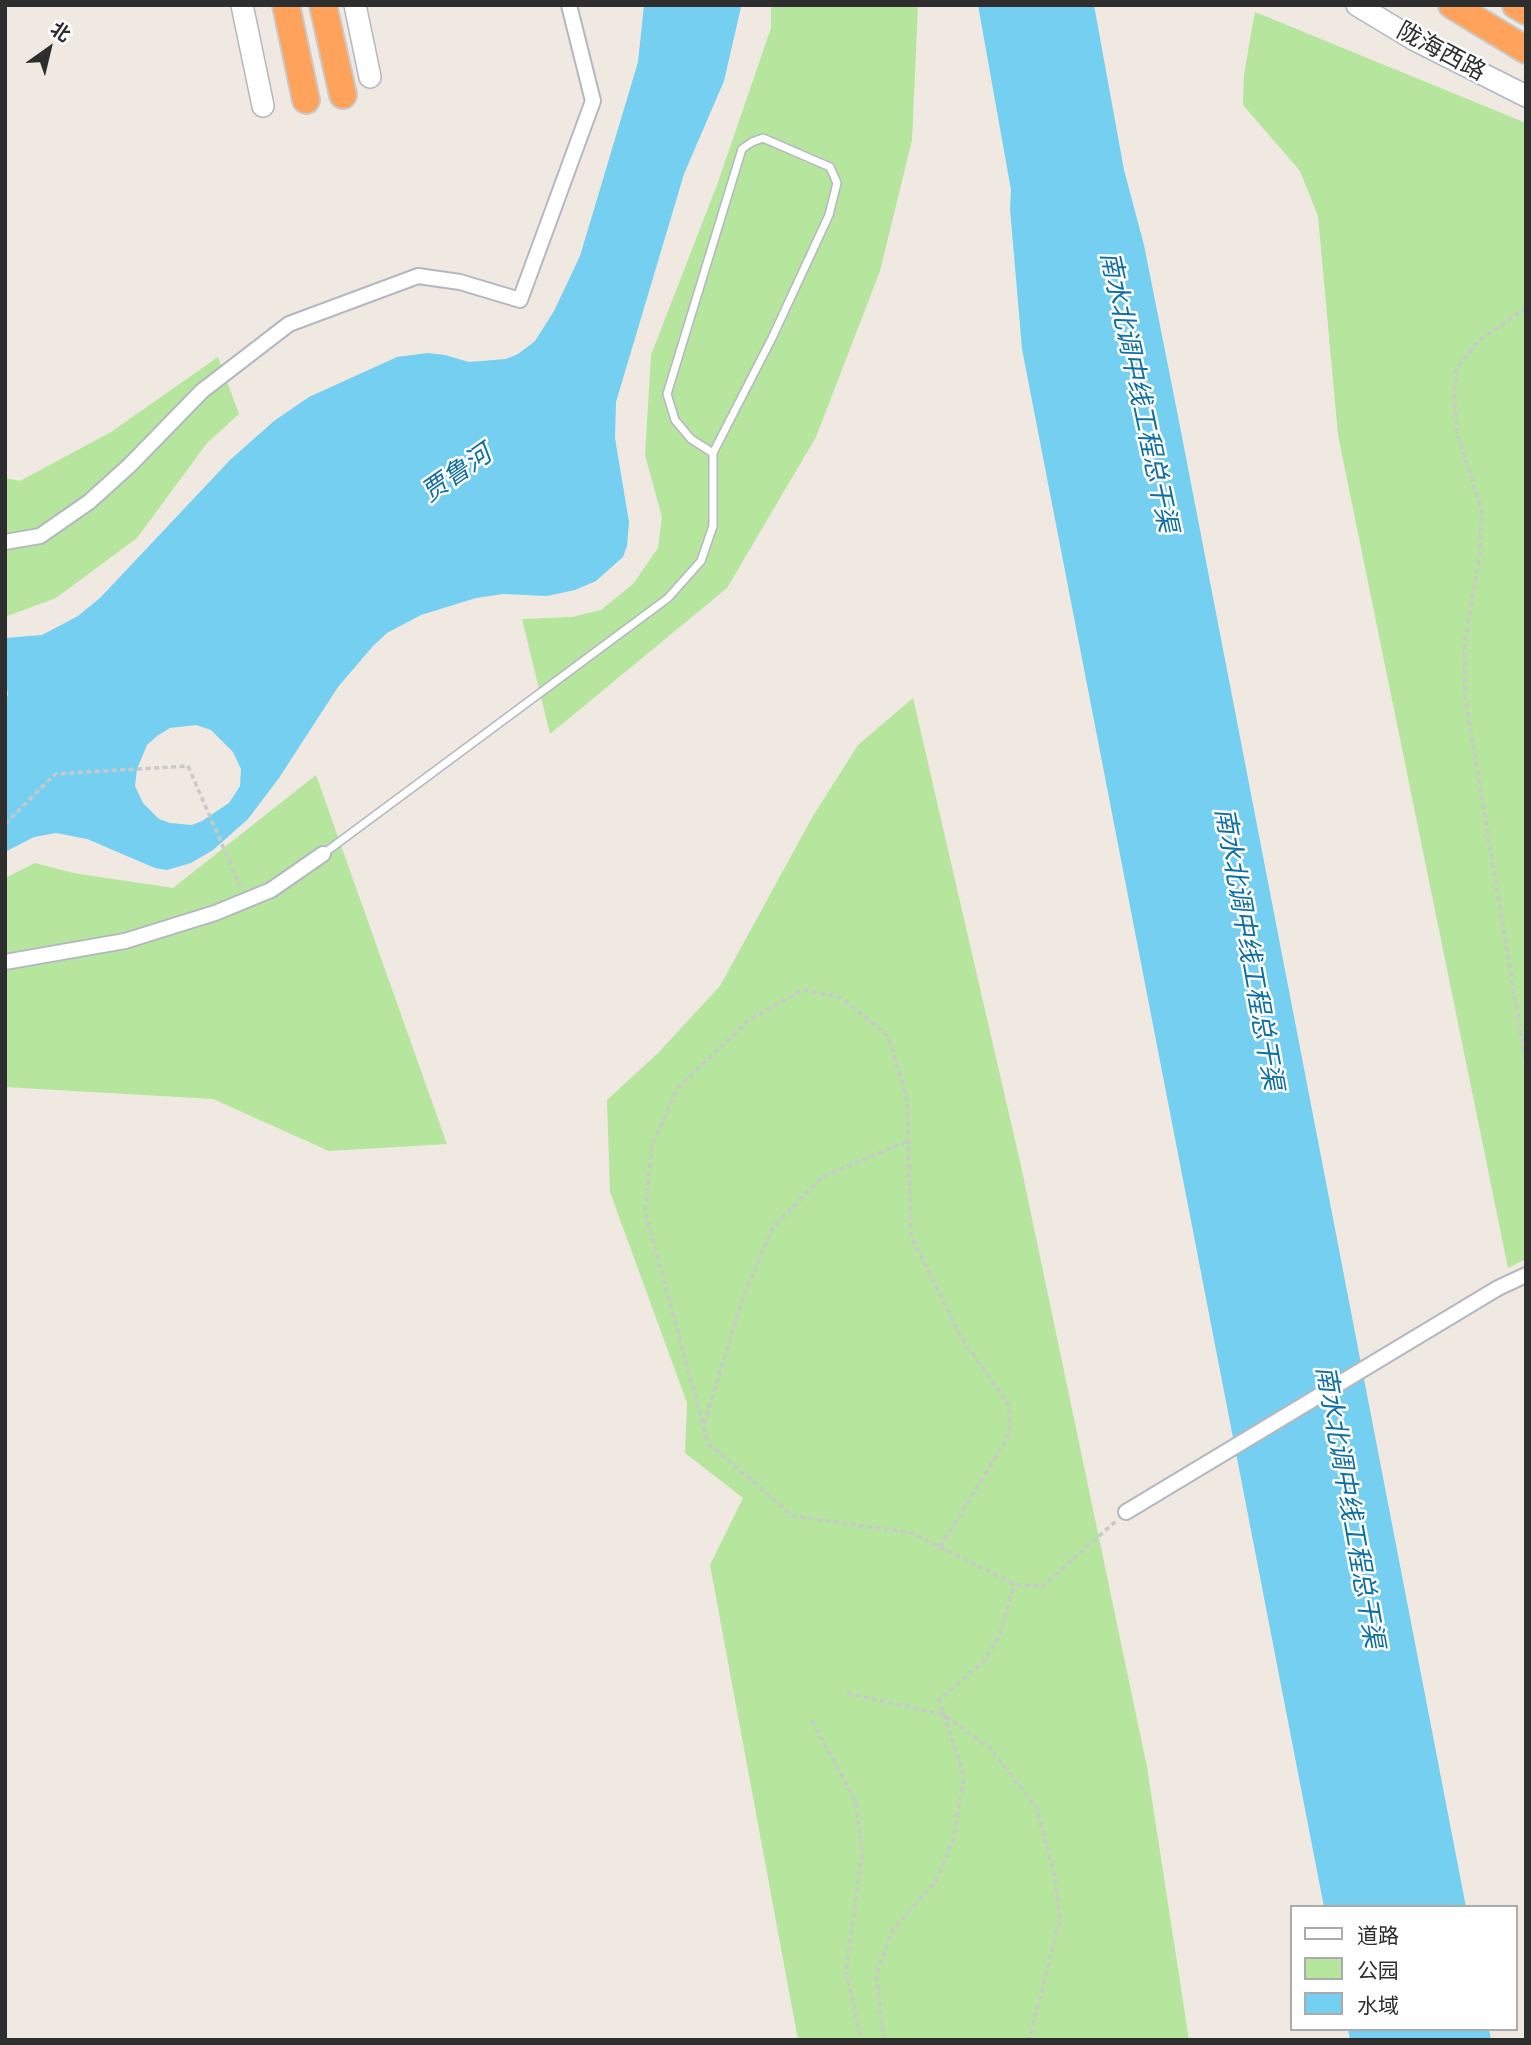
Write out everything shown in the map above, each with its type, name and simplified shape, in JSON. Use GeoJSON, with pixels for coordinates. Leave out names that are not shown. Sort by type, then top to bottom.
{"type":"FeatureCollection","features":[{"type":"Feature","properties":{"kind":"highway"},"geometry":{"type":"LineString","coordinates":[[286,5],[306,100]]}},
{"type":"Feature","properties":{"kind":"highway"},"geometry":{"type":"LineString","coordinates":[[323,5],[343,95]]}},
{"type":"Feature","properties":{"kind":"highway"},"geometry":{"type":"LineString","coordinates":[[1452,5],[1526,50]]}},
{"type":"Feature","properties":{"kind":"highway"},"geometry":{"type":"LineString","coordinates":[[1516,5],[1526,11]]}},
{"type":"Feature","properties":{"kind":"main road"},"geometry":{"type":"LineString","coordinates":[[242,5],[263,106]]}},
{"type":"Feature","properties":{"kind":"main road"},"geometry":{"type":"LineString","coordinates":[[355,5],[370,77]]}},
{"type":"Feature","properties":{"kind":"main road","name":"陇海西路"},"geometry":{"type":"LineString","coordinates":[[1357,5],[1415,40],[1526,96]]}},
{"type":"Feature","properties":{"kind":"street"},"geometry":{"type":"LineString","coordinates":[[5,542],[40,536],[89,502],[130,465],[202,391],[289,324],[418,276],[460,282],[520,300],[593,101],[569,5]]}},
{"type":"Feature","properties":{"kind":"street"},"geometry":{"type":"LineString","coordinates":[[5,962],[125,941],[215,913],[271,890],[323,854]]}},
{"type":"Feature","properties":{"kind":"street"},"geometry":{"type":"LineString","coordinates":[[1126,1512],[1498,1288],[1526,1275]]}},
{"type":"Feature","properties":{"kind":"lane"},"geometry":{"type":"LineString","coordinates":[[323,854],[668,598],[701,561],[713,526],[713,453],[772,338],[829,215],[837,183],[830,167],[763,138],[742,149],[667,394],[675,420],[691,439],[713,453]]}},
{"type":"Feature","properties":{"kind":"path"},"geometry":{"type":"LineString","coordinates":[[1526,307],[1478,341],[1456,369],[1454,397],[1457,432],[1482,512],[1479,560],[1465,639],[1465,696],[1526,1065]]}},
{"type":"Feature","properties":{"kind":"path"},"geometry":{"type":"LineString","coordinates":[[5,824],[55,774],[188,766],[246,900]]}},
{"type":"Feature","properties":{"kind":"path"},"geometry":{"type":"LineString","coordinates":[[940,1546],[1010,1434],[1009,1405],[961,1337],[911,1236],[907,1099],[888,1036],[842,998],[803,990],[750,1019],[678,1088],[652,1145],[645,1211],[708,1443],[793,1516],[912,1533],[1014,1584],[1042,1587],[1126,1512]]}},
{"type":"Feature","properties":{"kind":"path"},"geometry":{"type":"LineString","coordinates":[[703,1426],[743,1297],[773,1227],[822,1177],[908,1141]]}},
{"type":"Feature","properties":{"kind":"path"},"geometry":{"type":"LineString","coordinates":[[884,2040],[876,1975],[892,1931],[936,1881],[954,1837],[964,1776],[939,1700],[983,1662],[999,1637],[1014,1584]]}},
{"type":"Feature","properties":{"kind":"path"},"geometry":{"type":"LineString","coordinates":[[847,1693],[944,1715],[990,1748],[1037,1807],[1052,1866],[1060,1920],[1029,2040]]}},
{"type":"Feature","properties":{"kind":"path"},"geometry":{"type":"LineString","coordinates":[[812,1721],[856,1802],[862,1855],[846,1971],[861,2040]]}},
{"type":"Feature","properties":{"kind":"green space"},"geometry":{"type":"Polygon","coordinates":[[[771,5],[918,5],[912,140],[880,271],[816,437],[727,588],[550,734],[522,619],[572,617],[601,610],[633,584],[658,548],[662,517],[645,455],[651,355],[717,185],[771,28],[771,5]]]}},
{"type":"Feature","properties":{"kind":"green space"},"geometry":{"type":"Polygon","coordinates":[[[1255,12],[1526,123],[1526,1259],[1508,1268],[1338,435],[1318,216],[1300,171],[1243,105],[1244,74],[1255,12]]]}},
{"type":"Feature","properties":{"kind":"green space"},"geometry":{"type":"Polygon","coordinates":[[[218,357],[239,414],[207,443],[137,538],[56,598],[5,617],[5,478],[20,481],[111,432],[218,357]]]}},
{"type":"Feature","properties":{"kind":"green space"},"geometry":{"type":"Polygon","coordinates":[[[913,698],[1021,1166],[1147,1767],[1189,2040],[798,2040],[710,1565],[743,1498],[685,1453],[687,1403],[610,1192],[607,1100],[658,1053],[720,986],[813,816],[858,745],[913,698]]]}},
{"type":"Feature","properties":{"kind":"green space"},"geometry":{"type":"Polygon","coordinates":[[[316,775],[447,1144],[329,1151],[213,1099],[5,1087],[5,878],[35,863],[73,873],[173,888],[316,775]]]}},
{"type":"Feature","properties":{"kind":"water","name":"贾鲁河"},"geometry":{"type":"Polygon","coordinates":[[[644,5],[741,7],[724,81],[684,174],[616,402],[615,438],[629,522],[623,557],[596,581],[575,590],[547,596],[503,594],[476,598],[421,615],[387,633],[338,687],[279,778],[248,819],[213,850],[191,863],[167,870],[155,868],[87,839],[56,833],[34,837],[5,852],[5,703],[8,694],[5,680],[5,638],[42,635],[78,616],[100,598],[230,460],[274,421],[309,397],[397,357],[428,353],[469,362],[506,359],[535,341],[554,311],[580,256],[638,62],[644,5]],[[196,725],[170,728],[147,745],[137,769],[135,786],[143,803],[159,819],[192,825],[202,821],[229,803],[240,786],[241,769],[233,752],[211,730],[196,725]]]}},
{"type":"Feature","properties":{"kind":"water","name":"南水北调中线工程总干渠"},"geometry":{"type":"Polygon","coordinates":[[[978,5],[1094,5],[1124,170],[1144,245],[1177,411],[1466,1905],[1324,1905],[1022,349],[1010,209],[1011,190],[978,5]]]}},
{"type":"Feature","properties":{"kind":"water"},"geometry":{"type":"Polygon","coordinates":[[[1348,2031],[1489,2031],[1491,2040],[1350,2040],[1348,2031]]]}}]}
